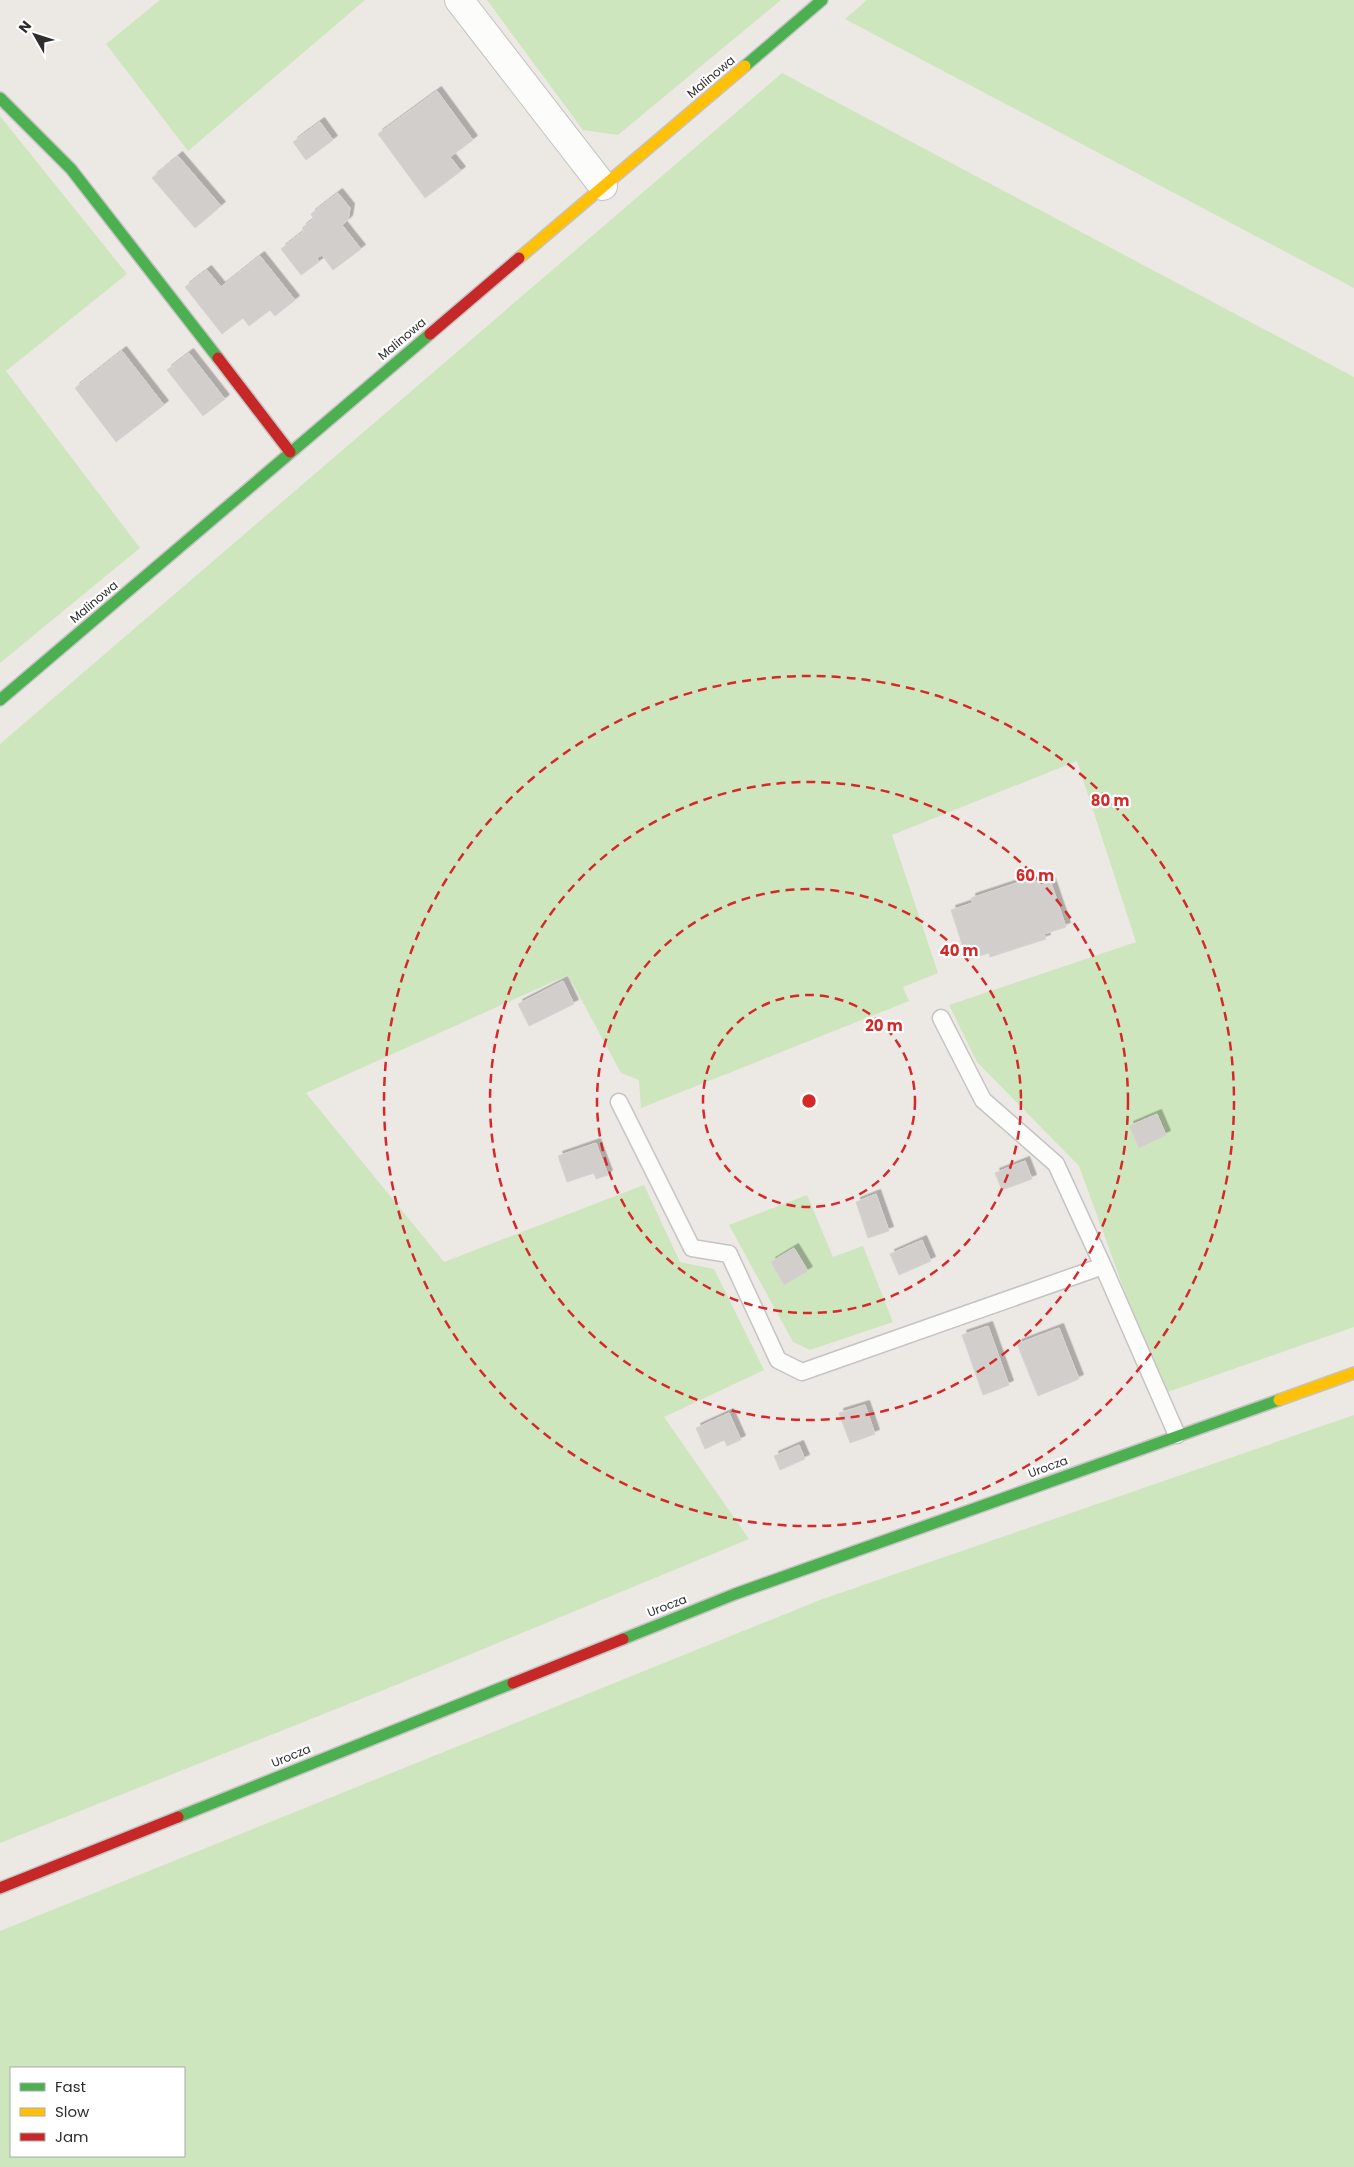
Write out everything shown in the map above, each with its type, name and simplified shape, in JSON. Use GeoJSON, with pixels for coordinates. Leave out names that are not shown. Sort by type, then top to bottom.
{"type":"FeatureCollection","features":[{"type":"Feature","properties":{"kind":"street"},"geometry":{"type":"LineString","coordinates":[[459,0],[603,186]]}},
{"type":"Feature","properties":{"kind":"street","name":"Malinowa"},"geometry":{"type":"LineString","coordinates":[[0,700],[822,0]]}},
{"type":"Feature","properties":{"kind":"street"},"geometry":{"type":"LineString","coordinates":[[0,98],[71,169],[290,452]]}},
{"type":"Feature","properties":{"kind":"street","name":"Urocza"},"geometry":{"type":"LineString","coordinates":[[0,1888],[735,1594],[1354,1372]]}},
{"type":"Feature","properties":{"kind":"lane"},"geometry":{"type":"LineString","coordinates":[[940,1018],[983,1100],[1056,1164],[1177,1435]]}},
{"type":"Feature","properties":{"kind":"lane"},"geometry":{"type":"LineString","coordinates":[[619,1102],[692,1248],[729,1254],[778,1360],[802,1372],[1103,1266]]}},
{"type":"Feature","properties":{"kind":"green space"},"geometry":{"type":"Polygon","coordinates":[[[160,0],[365,0],[188,151],[106,44],[160,0]]]}},
{"type":"Feature","properties":{"kind":"green space"},"geometry":{"type":"Polygon","coordinates":[[[487,0],[781,0],[618,135],[583,130],[487,0]]]}},
{"type":"Feature","properties":{"kind":"green space"},"geometry":{"type":"Polygon","coordinates":[[[867,0],[1354,0],[1354,288],[845,19],[867,0]]]}},
{"type":"Feature","properties":{"kind":"green space"},"geometry":{"type":"Polygon","coordinates":[[[782,73],[1354,377],[1354,1327],[1162,1394],[1079,1166],[977,1062],[949,1005],[1136,942],[1077,761],[892,835],[938,973],[903,987],[909,1001],[641,1108],[639,1080],[621,1073],[568,975],[306,1093],[444,1262],[644,1185],[680,1262],[714,1269],[764,1370],[664,1417],[749,1539],[401,1683],[0,1843],[0,744],[782,73]]]}},
{"type":"Feature","properties":{"kind":"green space"},"geometry":{"type":"Polygon","coordinates":[[[0,116],[127,274],[6,371],[140,548],[0,663],[0,116]]]}},
{"type":"Feature","properties":{"kind":"green space"},"geometry":{"type":"Polygon","coordinates":[[[807,1195],[833,1257],[863,1246],[893,1322],[810,1350],[793,1342],[729,1225],[807,1195]]]}},
{"type":"Feature","properties":{"kind":"green space"},"geometry":{"type":"Polygon","coordinates":[[[1354,1415],[1354,2167],[0,2167],[0,1931],[820,1600],[1354,1415]]]}},
{"type":"Feature","properties":{"kind":"building"},"geometry":{"type":"Polygon","coordinates":[[[437,91],[473,140],[450,157],[461,171],[425,198],[378,134],[437,91]]]}},
{"type":"Feature","properties":{"kind":"building"},"geometry":{"type":"Polygon","coordinates":[[[320,122],[333,140],[306,160],[293,142],[320,122]]]}},
{"type":"Feature","properties":{"kind":"building"},"geometry":{"type":"Polygon","coordinates":[[[178,156],[221,206],[195,228],[152,178],[178,156]]]}},
{"type":"Feature","properties":{"kind":"building"},"geometry":{"type":"Polygon","coordinates":[[[338,193],[350,208],[348,220],[342,225],[361,249],[333,270],[322,255],[317,258],[319,262],[301,275],[281,249],[304,231],[302,228],[314,219],[311,214],[338,193]]]}},
{"type":"Feature","properties":{"kind":"building"},"geometry":{"type":"Polygon","coordinates":[[[260,256],[295,300],[275,316],[270,310],[249,326],[243,318],[222,334],[185,287],[207,270],[221,287],[260,256]]]}},
{"type":"Feature","properties":{"kind":"building"},"geometry":{"type":"Polygon","coordinates":[[[122,351],[164,405],[116,442],[75,388],[122,351]]]}},
{"type":"Feature","properties":{"kind":"building"},"geometry":{"type":"Polygon","coordinates":[[[189,353],[225,399],[203,416],[167,370],[189,353]]]}},
{"type":"Feature","properties":{"kind":"building"},"geometry":{"type":"Polygon","coordinates":[[[1049,877],[1066,927],[1044,934],[1046,939],[990,957],[989,953],[967,960],[951,910],[972,903],[971,898],[1026,880],[1028,884],[1049,877]]]}},
{"type":"Feature","properties":{"kind":"building"},"geometry":{"type":"Polygon","coordinates":[[[563,981],[574,1004],[529,1026],[518,1004],[563,981]]]}},
{"type":"Feature","properties":{"kind":"building"},"geometry":{"type":"Polygon","coordinates":[[[1157,1114],[1166,1135],[1139,1148],[1129,1126],[1157,1114]]]}},
{"type":"Feature","properties":{"kind":"building"},"geometry":{"type":"Polygon","coordinates":[[[596,1143],[608,1175],[596,1179],[594,1173],[567,1182],[558,1156],[596,1143]]]}},
{"type":"Feature","properties":{"kind":"building"},"geometry":{"type":"Polygon","coordinates":[[[1025,1161],[1032,1179],[1002,1190],[995,1173],[1025,1161]]]}},
{"type":"Feature","properties":{"kind":"building"},"geometry":{"type":"Polygon","coordinates":[[[876,1194],[889,1231],[868,1238],[856,1202],[876,1194]]]}},
{"type":"Feature","properties":{"kind":"building"},"geometry":{"type":"Polygon","coordinates":[[[922,1240],[931,1261],[899,1275],[890,1254],[922,1240]]]}},
{"type":"Feature","properties":{"kind":"building"},"geometry":{"type":"Polygon","coordinates":[[[794,1248],[808,1271],[784,1285],[771,1262],[794,1248]]]}},
{"type":"Feature","properties":{"kind":"building"},"geometry":{"type":"Polygon","coordinates":[[[988,1326],[1009,1385],[983,1395],[962,1335],[988,1326]]]}},
{"type":"Feature","properties":{"kind":"building"},"geometry":{"type":"Polygon","coordinates":[[[1059,1328],[1079,1379],[1038,1396],[1017,1344],[1059,1328]]]}},
{"type":"Feature","properties":{"kind":"building"},"geometry":{"type":"Polygon","coordinates":[[[865,1405],[875,1434],[850,1443],[839,1413],[865,1405]]]}},
{"type":"Feature","properties":{"kind":"building"},"geometry":{"type":"Polygon","coordinates":[[[729,1413],[741,1440],[727,1446],[724,1440],[705,1449],[696,1428],[729,1413]]]}},
{"type":"Feature","properties":{"kind":"building"},"geometry":{"type":"Polygon","coordinates":[[[799,1445],[805,1459],[780,1470],[774,1456],[799,1445]]]}},
{"type":"Feature","properties":{"kind":"traffic: fast"},"geometry":{"type":"LineString","coordinates":[[745,66],[822,0]]}},
{"type":"Feature","properties":{"kind":"traffic: fast"},"geometry":{"type":"LineString","coordinates":[[0,98],[71,169],[218,358]]}},
{"type":"Feature","properties":{"kind":"traffic: fast"},"geometry":{"type":"LineString","coordinates":[[0,700],[430,334]]}},
{"type":"Feature","properties":{"kind":"traffic: fast"},"geometry":{"type":"LineString","coordinates":[[623,1639],[735,1594],[1279,1400]]}},
{"type":"Feature","properties":{"kind":"traffic: fast"},"geometry":{"type":"LineString","coordinates":[[178,1817],[513,1683]]}},
{"type":"Feature","properties":{"kind":"traffic: slow"},"geometry":{"type":"LineString","coordinates":[[519,258],[745,66]]}},
{"type":"Feature","properties":{"kind":"traffic: slow"},"geometry":{"type":"LineString","coordinates":[[1279,1400],[1354,1373]]}},
{"type":"Feature","properties":{"kind":"traffic: jam"},"geometry":{"type":"LineString","coordinates":[[430,334],[519,258]]}},
{"type":"Feature","properties":{"kind":"traffic: jam"},"geometry":{"type":"LineString","coordinates":[[218,358],[290,452]]}},
{"type":"Feature","properties":{"kind":"traffic: jam"},"geometry":{"type":"LineString","coordinates":[[513,1683],[623,1639]]}},
{"type":"Feature","properties":{"kind":"traffic: jam"},"geometry":{"type":"LineString","coordinates":[[0,1888],[178,1817]]}}]}
